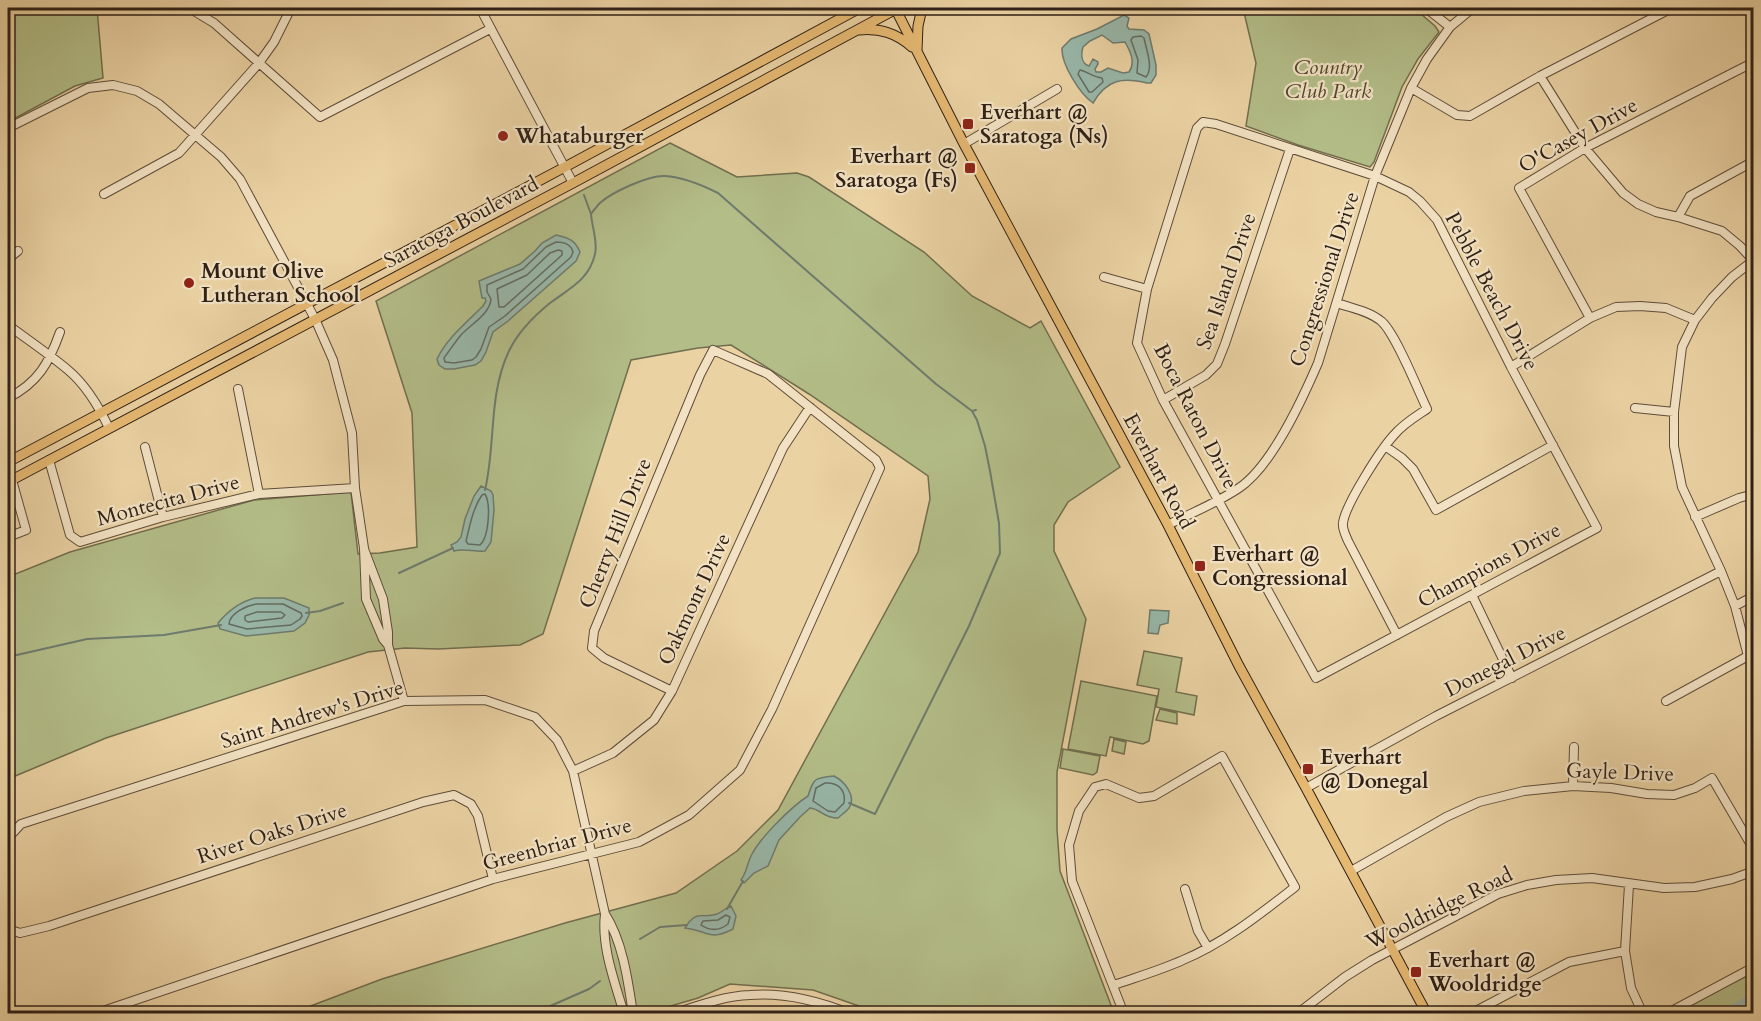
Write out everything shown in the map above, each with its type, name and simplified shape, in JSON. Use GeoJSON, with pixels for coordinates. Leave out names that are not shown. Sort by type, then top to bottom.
{"type":"FeatureCollection","features":[{"type":"Feature","properties":{"kind":"main road","name":"Saratoga Boulevard"},"geometry":{"type":"LineString","coordinates":[[8,462],[565,167],[851,10],[860,8]]}},
{"type":"Feature","properties":{"kind":"main road","name":"Saratoga Boulevard"},"geometry":{"type":"LineString","coordinates":[[10,481],[573,183],[896,8]]}},
{"type":"Feature","properties":{"kind":"main road","name":"Everhart Road"},"geometry":{"type":"LineString","coordinates":[[896,8],[964,144],[1168,525],[1239,666],[1427,1014]]}},
{"type":"Feature","properties":{"kind":"main road"},"geometry":{"type":"LineString","coordinates":[[917,52],[918,26],[922,8]]}},
{"type":"Feature","properties":{"kind":"main road"},"geometry":{"type":"LineString","coordinates":[[856,30],[872,29],[888,32],[901,38],[917,52]]}},
{"type":"Feature","properties":{"kind":"street"},"geometry":{"type":"LineString","coordinates":[[189,8],[214,23],[320,117],[490,28]]}},
{"type":"Feature","properties":{"kind":"street"},"geometry":{"type":"LineString","coordinates":[[104,194],[179,153],[259,63],[274,42],[291,8]]}},
{"type":"Feature","properties":{"kind":"street"},"geometry":{"type":"LineString","coordinates":[[480,8],[573,183]]}},
{"type":"Feature","properties":{"kind":"street"},"geometry":{"type":"LineString","coordinates":[[1426,8],[1450,27]]}},
{"type":"Feature","properties":{"kind":"street","name":"Congressional Drive"},"geometry":{"type":"LineString","coordinates":[[1168,525],[1239,488],[1257,472],[1271,454],[1305,393],[1318,363],[1375,176],[1411,88],[1427,59],[1450,27],[1473,8]]}},
{"type":"Feature","properties":{"kind":"street"},"geometry":{"type":"LineString","coordinates":[[1411,88],[1457,115],[1470,116],[1540,76],[1672,8]]}},
{"type":"Feature","properties":{"kind":"street","name":"O'Casey Drive"},"geometry":{"type":"LineString","coordinates":[[1590,318],[1519,188],[1585,148],[1754,62]]}},
{"type":"Feature","properties":{"kind":"street"},"geometry":{"type":"LineString","coordinates":[[1540,76],[1585,148],[1623,193],[1638,204],[1656,212],[1722,231],[1753,260],[1725,284],[1695,320],[1682,347],[1674,412],[1674,446],[1682,487],[1721,571],[1735,606],[1748,656],[1754,667]]}},
{"type":"Feature","properties":{"kind":"street"},"geometry":{"type":"LineString","coordinates":[[8,128],[88,88],[113,85],[137,91],[159,105],[221,157],[240,179],[315,320],[333,360],[352,433],[355,488],[364,548],[366,599],[383,639],[388,645]]}},
{"type":"Feature","properties":{"kind":"street"},"geometry":{"type":"LineString","coordinates":[[964,144],[1057,89]]}},
{"type":"Feature","properties":{"kind":"street","name":"Pebble Beach Drive"},"geometry":{"type":"LineString","coordinates":[[1203,122],[1216,124],[1375,176],[1409,192],[1420,201],[1437,220],[1553,445]]}},
{"type":"Feature","properties":{"kind":"street","name":"Boca Raton Drive"},"geometry":{"type":"LineString","coordinates":[[1203,122],[1197,128],[1147,289],[1137,343],[1163,400],[1316,678]]}},
{"type":"Feature","properties":{"kind":"street","name":"Sea Island Drive"},"geometry":{"type":"LineString","coordinates":[[1163,400],[1206,375],[1217,364],[1226,344],[1290,149]]}},
{"type":"Feature","properties":{"kind":"street"},"geometry":{"type":"LineString","coordinates":[[1678,217],[1690,196],[1754,161]]}},
{"type":"Feature","properties":{"kind":"street"},"geometry":{"type":"LineString","coordinates":[[8,259],[18,251]]}},
{"type":"Feature","properties":{"kind":"street"},"geometry":{"type":"LineString","coordinates":[[1104,277],[1147,289]]}},
{"type":"Feature","properties":{"kind":"street"},"geometry":{"type":"LineString","coordinates":[[1337,303],[1382,321],[1391,334],[1427,409],[1408,422],[1385,446],[1350,504],[1342,525],[1397,635]]}},
{"type":"Feature","properties":{"kind":"street"},"geometry":{"type":"LineString","coordinates":[[1511,366],[1590,318],[1616,307],[1666,308],[1695,320]]}},
{"type":"Feature","properties":{"kind":"street"},"geometry":{"type":"LineString","coordinates":[[8,325],[69,371],[87,390],[102,412],[109,428]]}},
{"type":"Feature","properties":{"kind":"street"},"geometry":{"type":"LineString","coordinates":[[8,398],[35,378],[51,358],[60,332]]}},
{"type":"Feature","properties":{"kind":"street","name":"Greenbriar Drive"},"geometry":{"type":"LineString","coordinates":[[94,1014],[493,879],[639,842],[689,815],[740,770],[772,709],[880,468],[876,460],[768,374],[713,350]]}},
{"type":"Feature","properties":{"kind":"street","name":"Cherry Hill Drive"},"geometry":{"type":"LineString","coordinates":[[672,691],[604,658],[592,648],[594,631],[700,375],[713,350]]}},
{"type":"Feature","properties":{"kind":"street"},"geometry":{"type":"LineString","coordinates":[[238,389],[259,494]]}},
{"type":"Feature","properties":{"kind":"street","name":"Oakmont Drive"},"geometry":{"type":"LineString","coordinates":[[573,771],[613,753],[654,720],[672,691],[783,448],[810,407]]}},
{"type":"Feature","properties":{"kind":"street"},"geometry":{"type":"LineString","coordinates":[[1635,408],[1674,412]]}},
{"type":"Feature","properties":{"kind":"street"},"geometry":{"type":"LineString","coordinates":[[1385,446],[1413,469],[1436,510],[1553,445]]}},
{"type":"Feature","properties":{"kind":"street","name":"Champions Drive"},"geometry":{"type":"LineString","coordinates":[[1316,678],[1597,528],[1553,445]]}},
{"type":"Feature","properties":{"kind":"street"},"geometry":{"type":"LineString","coordinates":[[145,447],[163,517]]}},
{"type":"Feature","properties":{"kind":"street","name":"Montecita Drive"},"geometry":{"type":"LineString","coordinates":[[49,460],[70,535],[80,542],[163,517],[259,494],[355,488]]}},
{"type":"Feature","properties":{"kind":"street"},"geometry":{"type":"LineString","coordinates":[[8,537],[26,530],[10,481]]}},
{"type":"Feature","properties":{"kind":"street"},"geometry":{"type":"LineString","coordinates":[[1695,517],[1754,494]]}},
{"type":"Feature","properties":{"kind":"street"},"geometry":{"type":"LineString","coordinates":[[364,548],[383,599],[388,645],[404,701]]}},
{"type":"Feature","properties":{"kind":"street","name":"Donegal Drive"},"geometry":{"type":"LineString","coordinates":[[1306,788],[1436,716],[1721,571]]}},
{"type":"Feature","properties":{"kind":"street"},"geometry":{"type":"LineString","coordinates":[[1472,595],[1512,678]]}},
{"type":"Feature","properties":{"kind":"street"},"geometry":{"type":"LineString","coordinates":[[1735,606],[1754,596]]}},
{"type":"Feature","properties":{"kind":"street"},"geometry":{"type":"LineString","coordinates":[[1666,701],[1748,656]]}},
{"type":"Feature","properties":{"kind":"street","name":"Saint Andrew's Drive"},"geometry":{"type":"LineString","coordinates":[[8,838],[21,824],[404,701],[485,700],[535,717],[557,740],[573,771],[605,914],[607,955],[624,1014]]}},
{"type":"Feature","properties":{"kind":"street"},"geometry":{"type":"LineString","coordinates":[[1573,786],[1574,747]]}},
{"type":"Feature","properties":{"kind":"street"},"geometry":{"type":"LineString","coordinates":[[1114,985],[1184,960],[1208,948],[1252,920],[1295,887],[1222,756],[1154,796],[1138,798],[1106,784],[1095,787],[1079,811],[1069,845],[1072,881],[1124,1014]]}},
{"type":"Feature","properties":{"kind":"street","name":"Gayle Drive"},"geometry":{"type":"LineString","coordinates":[[1351,871],[1446,817],[1479,802],[1524,791],[1573,786],[1674,795],[1695,788],[1712,778],[1754,850]]}},
{"type":"Feature","properties":{"kind":"street","name":"River Oaks Drive"},"geometry":{"type":"LineString","coordinates":[[8,929],[20,933],[49,926],[423,802],[454,795],[471,804],[478,816],[493,879]]}},
{"type":"Feature","properties":{"kind":"street","name":"Wooldridge Road"},"geometry":{"type":"LineString","coordinates":[[1297,1014],[1345,977],[1498,894],[1527,885],[1556,880],[1592,878],[1629,885],[1664,888],[1695,887],[1732,879],[1754,871]]}},
{"type":"Feature","properties":{"kind":"street"},"geometry":{"type":"LineString","coordinates":[[1629,885],[1625,951],[1631,988],[1643,1014]]}},
{"type":"Feature","properties":{"kind":"street"},"geometry":{"type":"LineString","coordinates":[[1185,889],[1198,932],[1208,948]]}},
{"type":"Feature","properties":{"kind":"street","name":"Saint Andrew's Drive"},"geometry":{"type":"LineString","coordinates":[[605,914],[622,953],[633,1014]]}},
{"type":"Feature","properties":{"kind":"street"},"geometry":{"type":"LineString","coordinates":[[1470,1014],[1569,962],[1625,951]]}},
{"type":"Feature","properties":{"kind":"street"},"geometry":{"type":"LineString","coordinates":[[1666,1014],[1754,967]]}},
{"type":"Feature","properties":{"kind":"street"},"geometry":{"type":"LineString","coordinates":[[672,1014],[735,997],[775,995],[825,1004],[851,1014]]}},
{"type":"Feature","properties":{"kind":"green space"},"geometry":{"type":"Polygon","coordinates":[[[8,8],[97,8],[103,78],[75,86],[8,122],[8,8]]]}},
{"type":"Feature","properties":{"kind":"green space","name":"Country Club Park"},"geometry":{"type":"Polygon","coordinates":[[[1243,8],[1414,8],[1435,26],[1439,32],[1418,59],[1402,87],[1374,162],[1370,167],[1246,126],[1256,63],[1243,8]]]}},
{"type":"Feature","properties":{"kind":"green space"},"geometry":{"type":"Polygon","coordinates":[[[670,143],[737,177],[797,173],[809,177],[924,252],[972,296],[1030,328],[1041,321],[1120,467],[1068,502],[1054,525],[1054,551],[1086,619],[1057,772],[1060,871],[1114,1013],[874,1013],[813,990],[730,984],[698,998],[647,1013],[292,1013],[382,979],[565,923],[676,893],[737,851],[778,810],[918,552],[930,499],[928,476],[809,394],[731,345],[698,348],[631,360],[543,634],[520,645],[438,649],[405,648],[368,652],[106,738],[8,779],[8,577],[70,552],[254,500],[351,492],[358,554],[417,547],[412,413],[376,301],[670,143]]]}},
{"type":"Feature","properties":{"kind":"green space"},"geometry":{"type":"Polygon","coordinates":[[[1144,651],[1182,658],[1176,692],[1197,696],[1194,715],[1156,707],[1159,689],[1137,685],[1144,651]]]}},
{"type":"Feature","properties":{"kind":"green space"},"geometry":{"type":"Polygon","coordinates":[[[1081,681],[1157,696],[1149,741],[1143,744],[1110,737],[1106,756],[1068,749],[1081,681]]]}},
{"type":"Feature","properties":{"kind":"green space"},"geometry":{"type":"Polygon","coordinates":[[[1160,709],[1177,713],[1177,724],[1156,720],[1160,709]]]}},
{"type":"Feature","properties":{"kind":"green space"},"geometry":{"type":"Polygon","coordinates":[[[1114,739],[1126,742],[1124,754],[1112,751],[1114,739]]]}},
{"type":"Feature","properties":{"kind":"green space"},"geometry":{"type":"Polygon","coordinates":[[[1063,749],[1100,756],[1097,772],[1093,775],[1060,768],[1063,749]]]}},
{"type":"Feature","properties":{"kind":"green space"},"geometry":{"type":"Polygon","coordinates":[[[1753,972],[1753,1013],[1676,1013],[1753,972]]]}},
{"type":"Feature","properties":{"kind":"water"},"geometry":{"type":"Polygon","coordinates":[[[1124,15],[1129,18],[1127,26],[1129,29],[1144,30],[1149,34],[1156,65],[1156,75],[1151,83],[1123,80],[1104,89],[1093,103],[1088,99],[1068,70],[1062,48],[1071,39],[1124,15]],[[1102,35],[1090,41],[1083,47],[1084,63],[1089,66],[1093,59],[1098,62],[1096,72],[1108,68],[1123,73],[1129,72],[1132,60],[1125,42],[1113,43],[1102,35]]]}},
{"type":"Feature","properties":{"kind":"water"},"geometry":{"type":"Polygon","coordinates":[[[556,235],[574,242],[580,252],[576,261],[493,332],[481,361],[475,365],[454,369],[445,369],[439,365],[437,359],[446,344],[486,301],[482,298],[479,281],[520,264],[542,243],[556,235]]]}},
{"type":"Feature","properties":{"kind":"water"},"geometry":{"type":"Polygon","coordinates":[[[481,486],[491,491],[493,495],[491,542],[485,551],[454,551],[451,545],[461,537],[474,496],[481,486]]]}},
{"type":"Feature","properties":{"kind":"water"},"geometry":{"type":"Polygon","coordinates":[[[255,598],[284,598],[309,608],[309,615],[305,623],[294,631],[246,636],[220,629],[218,623],[230,611],[255,598]]]}},
{"type":"Feature","properties":{"kind":"water"},"geometry":{"type":"Polygon","coordinates":[[[1150,610],[1169,611],[1168,623],[1160,625],[1158,634],[1148,633],[1150,610]]]}},
{"type":"Feature","properties":{"kind":"water"},"geometry":{"type":"Polygon","coordinates":[[[834,776],[842,781],[850,794],[851,803],[848,809],[838,818],[829,817],[810,808],[779,840],[768,866],[754,873],[744,883],[741,880],[750,857],[762,839],[785,815],[808,796],[816,780],[834,776]]]}},
{"type":"Feature","properties":{"kind":"water"},"geometry":{"type":"Polygon","coordinates":[[[731,906],[736,916],[733,929],[725,933],[713,935],[685,928],[693,918],[717,914],[731,906]]]}},
{"type":"Feature","properties":{"kind":"waterway"},"geometry":{"type":"LineString","coordinates":[[485,490],[495,402],[502,368],[509,351],[532,319],[578,283],[588,271],[596,249],[591,214],[598,205],[622,189],[658,176],[685,180],[718,193],[936,384],[972,411]]}},
{"type":"Feature","properties":{"kind":"waterway"},"geometry":{"type":"LineString","coordinates":[[584,195],[591,214]]}},
{"type":"Feature","properties":{"kind":"waterway"},"geometry":{"type":"LineString","coordinates":[[849,803],[875,814],[969,626],[1000,553],[999,523],[990,471],[985,446],[972,411],[976,410]]}},
{"type":"Feature","properties":{"kind":"waterway"},"geometry":{"type":"LineString","coordinates":[[399,573],[453,548]]}},
{"type":"Feature","properties":{"kind":"waterway"},"geometry":{"type":"LineString","coordinates":[[306,613],[343,603]]}},
{"type":"Feature","properties":{"kind":"waterway"},"geometry":{"type":"LineString","coordinates":[[8,657],[87,639],[164,635],[221,625]]}},
{"type":"Feature","properties":{"kind":"waterway"},"geometry":{"type":"LineString","coordinates":[[727,909],[743,881]]}},
{"type":"Feature","properties":{"kind":"waterway"},"geometry":{"type":"LineString","coordinates":[[640,939],[660,927],[687,925]]}},
{"type":"Feature","properties":{"kind":"waterway"},"geometry":{"type":"LineString","coordinates":[[498,1014],[523,1008],[548,1007],[589,989],[600,981]]}},
{"type":"Feature","properties":{"kind":"waterway"},"geometry":{"type":"LineString","coordinates":[[1722,1014],[1754,997]]}},
{"type":"Feature","properties":{"kind":"place","name":"Everhart @ Saratoga (Ns)"},"geometry":{"type":"Point","coordinates":[968,124]}},
{"type":"Feature","properties":{"kind":"place","name":"Whataburger"},"geometry":{"type":"Point","coordinates":[503,136]}},
{"type":"Feature","properties":{"kind":"place","name":"Everhart @ Saratoga (Fs)"},"geometry":{"type":"Point","coordinates":[970,168]}},
{"type":"Feature","properties":{"kind":"place","name":"Mount Olive Lutheran School"},"geometry":{"type":"Point","coordinates":[189,283]}},
{"type":"Feature","properties":{"kind":"place","name":"Everhart @ Congressional"},"geometry":{"type":"Point","coordinates":[1200,566]}},
{"type":"Feature","properties":{"kind":"place","name":"Everhart @ Donegal"},"geometry":{"type":"Point","coordinates":[1308,769]}},
{"type":"Feature","properties":{"kind":"place","name":"Everhart @ Wooldridge"},"geometry":{"type":"Point","coordinates":[1416,972]}}]}
